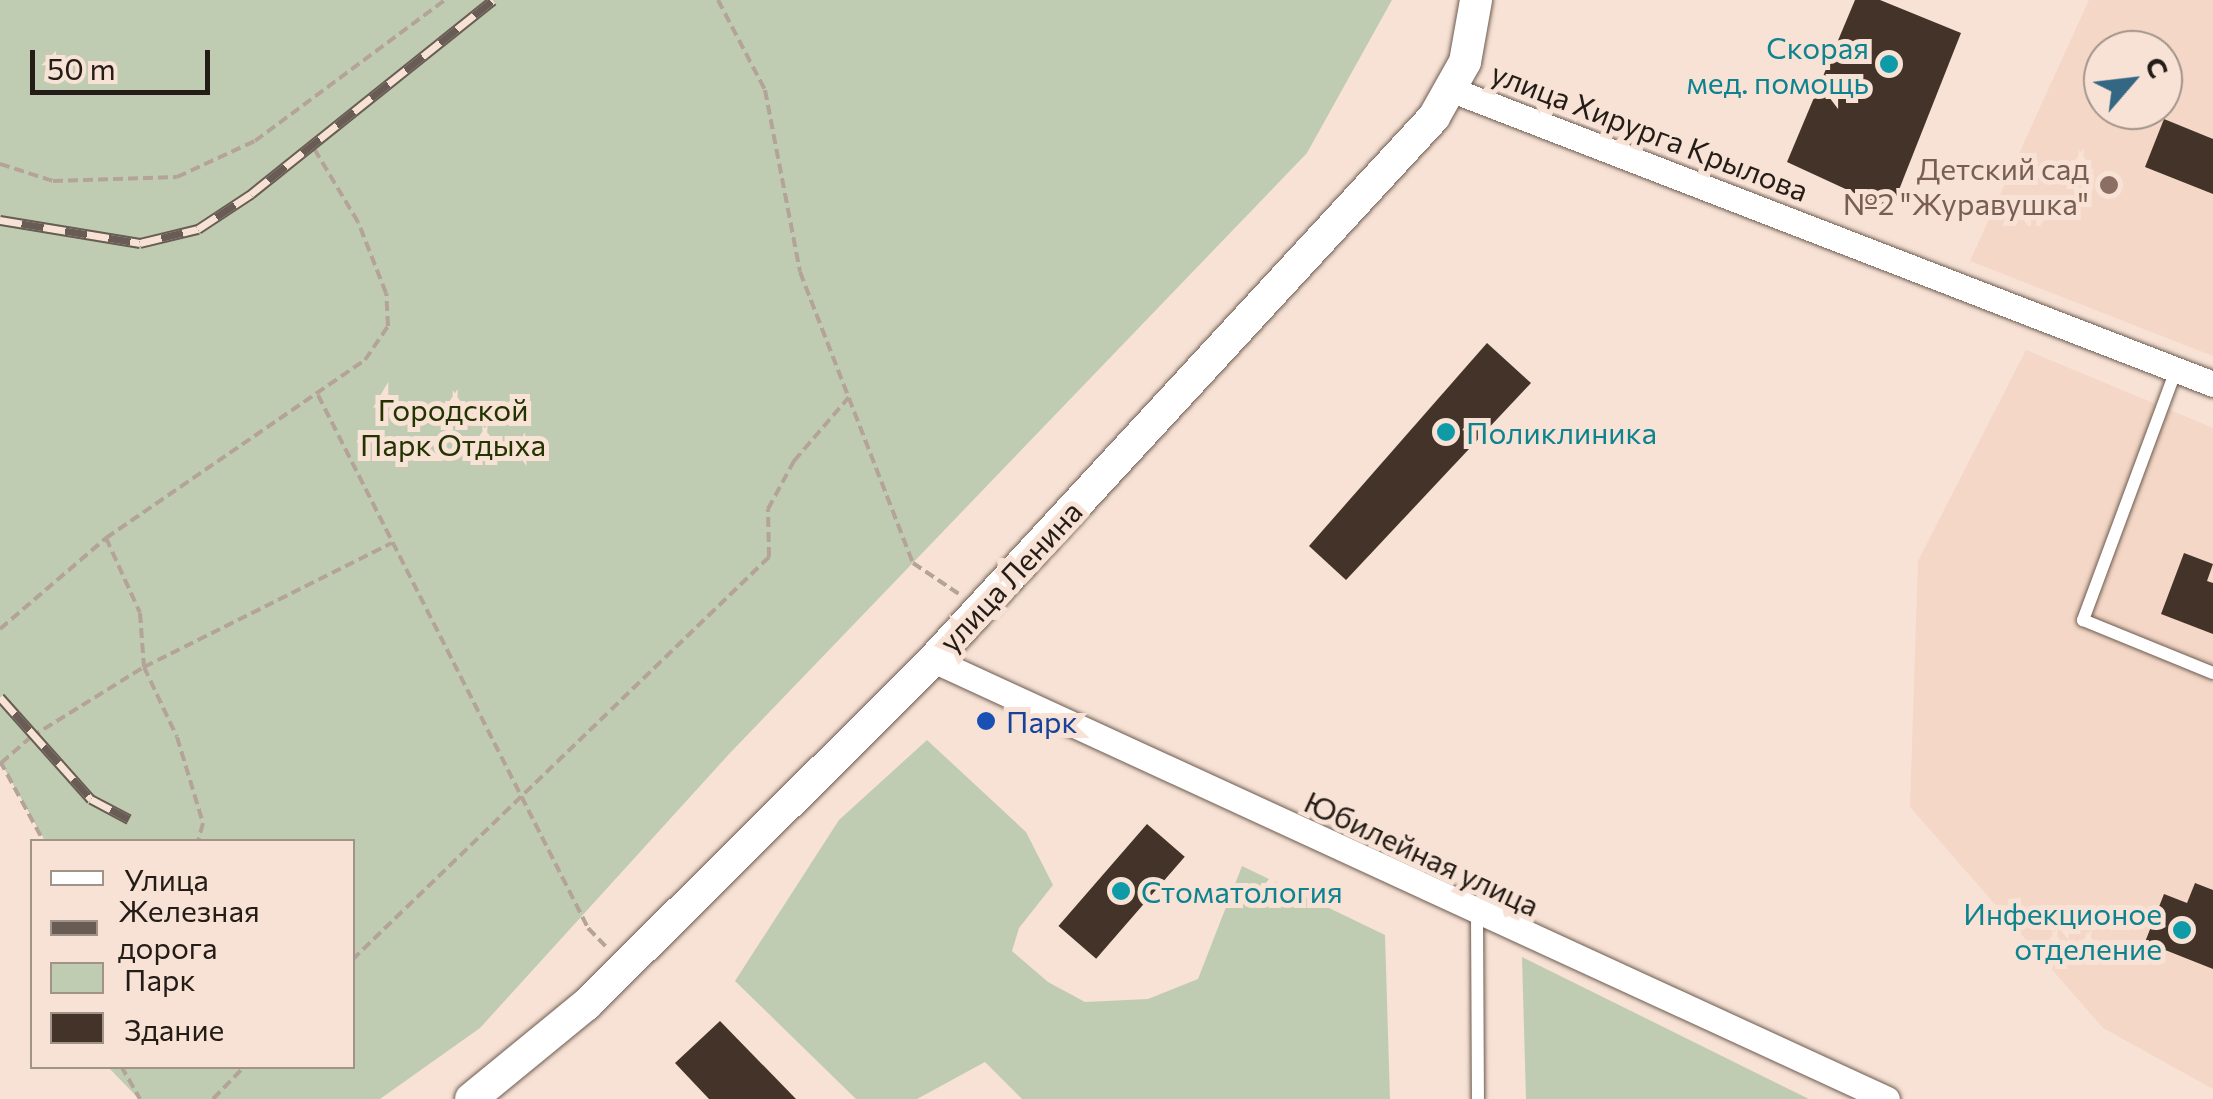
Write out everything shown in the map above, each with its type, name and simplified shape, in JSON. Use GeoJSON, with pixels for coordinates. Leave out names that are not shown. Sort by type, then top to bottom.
{"type":"FeatureCollection","features":[{"type":"Feature","properties":{"kind":"street","name":"улица Ленина"},"geometry":{"type":"LineString","coordinates":[[471,1099],[508,1075],[933,660],[1455,91],[1476,0]]}},
{"type":"Feature","properties":{"kind":"street","name":"улица Хирурга Крылова"},"geometry":{"type":"LineString","coordinates":[[1455,91],[2213,384]]}},
{"type":"Feature","properties":{"kind":"street","name":"Юбилейная улица"},"geometry":{"type":"LineString","coordinates":[[933,660],[1477,915],[1887,1099]]}},
{"type":"Feature","properties":{"kind":"lane"},"geometry":{"type":"LineString","coordinates":[[2176,370],[2083,620],[2213,673]]}},
{"type":"Feature","properties":{"kind":"lane"},"geometry":{"type":"LineString","coordinates":[[1477,915],[1478,1099]]}},
{"type":"Feature","properties":{"kind":"path"},"geometry":{"type":"LineString","coordinates":[[0,164],[53,181],[177,177],[255,140],[445,0]]}},
{"type":"Feature","properties":{"kind":"path"},"geometry":{"type":"LineString","coordinates":[[718,0],[765,90],[800,272],[912,563],[979,608]]}},
{"type":"Feature","properties":{"kind":"path"},"geometry":{"type":"LineString","coordinates":[[0,629],[106,538],[365,360],[388,326],[386,293],[358,222],[312,146]]}},
{"type":"Feature","properties":{"kind":"path"},"geometry":{"type":"LineString","coordinates":[[318,394],[588,928],[623,965]]}},
{"type":"Feature","properties":{"kind":"path"},"geometry":{"type":"LineString","coordinates":[[355,957],[518,794],[769,558],[768,509],[794,462],[848,397]]}},
{"type":"Feature","properties":{"kind":"path"},"geometry":{"type":"LineString","coordinates":[[106,538],[140,613],[144,667],[178,737],[203,824],[199,839]]}},
{"type":"Feature","properties":{"kind":"path"},"geometry":{"type":"LineString","coordinates":[[42,839],[1,762],[30,737],[144,667],[392,543]]}},
{"type":"Feature","properties":{"kind":"path"},"geometry":{"type":"LineString","coordinates":[[123,1069],[140,1099]]}},
{"type":"Feature","properties":{"kind":"path"},"geometry":{"type":"LineString","coordinates":[[212,1099],[242,1069]]}},
{"type":"Feature","properties":{"kind":"shaded area","name":"Детский сад №2 \"Журавушка\""},"geometry":{"type":"Polygon","coordinates":[[[2089,0],[2213,0],[2213,356],[1970,261],[2089,0]]]}},
{"type":"Feature","properties":{"kind":"shaded area"},"geometry":{"type":"Polygon","coordinates":[[[2026,350],[2213,428],[2213,1089],[2103,1028],[1910,807],[1918,561],[2026,350]]]}},
{"type":"Feature","properties":{"kind":"green space","name":"Городской Парк Отдыха"},"geometry":{"type":"Polygon","coordinates":[[[0,0],[1392,0],[1307,153],[730,753],[480,1028],[380,1099],[139,1099],[110,1069],[355,1069],[355,839],[44,839],[0,761],[0,0]]]}},
{"type":"Feature","properties":{"kind":"green space"},"geometry":{"type":"Polygon","coordinates":[[[927,740],[1026,832],[1053,885],[1019,928],[1012,951],[1048,982],[1085,1002],[1148,999],[1198,979],[1242,866],[1385,935],[1390,1099],[1022,1099],[985,1062],[917,1099],[856,1099],[735,981],[839,820],[927,740]]]}},
{"type":"Feature","properties":{"kind":"green space"},"geometry":{"type":"Polygon","coordinates":[[[1522,957],[1809,1099],[1526,1099],[1522,957]]]}},
{"type":"Feature","properties":{"kind":"building"},"geometry":{"type":"Polygon","coordinates":[[[1855,0],[1880,0],[1961,33],[1891,210],[1787,162],[1855,0]]]}},
{"type":"Feature","properties":{"kind":"building"},"geometry":{"type":"Polygon","coordinates":[[[2183,127],[2213,139],[2213,194],[2145,167],[2160,130],[2183,130],[2183,127]]]}},
{"type":"Feature","properties":{"kind":"building","name":"Поликлиника"},"geometry":{"type":"Polygon","coordinates":[[[1487,343],[1531,383],[1346,580],[1309,546],[1487,343]]]}},
{"type":"Feature","properties":{"kind":"building"},"geometry":{"type":"Polygon","coordinates":[[[2184,553],[2213,564],[2207,581],[2213,583],[2213,634],[2161,614],[2184,553]]]}},
{"type":"Feature","properties":{"kind":"building","name":"Стоматология"},"geometry":{"type":"Polygon","coordinates":[[[1147,824],[1185,857],[1096,959],[1058,926],[1147,824]]]}},
{"type":"Feature","properties":{"kind":"building","name":"Инфекционое отделение"},"geometry":{"type":"Polygon","coordinates":[[[2195,883],[2213,890],[2213,969],[2145,942],[2164,894],[2187,903],[2195,883]]]}},
{"type":"Feature","properties":{"kind":"building"},"geometry":{"type":"Polygon","coordinates":[[[720,1021],[796,1099],[709,1099],[675,1063],[720,1021]]]}},
{"type":"Feature","properties":{"kind":"railway"},"geometry":{"type":"LineString","coordinates":[[0,220],[140,243],[198,229],[251,194],[493,0]]}},
{"type":"Feature","properties":{"kind":"railway"},"geometry":{"type":"LineString","coordinates":[[0,697],[91,799],[129,819]]}},
{"type":"Feature","properties":{"kind":"place","name":"Скорая мед. помощь"},"geometry":{"type":"Point","coordinates":[1889,64]}},
{"type":"Feature","properties":{"kind":"place","name":"Детский сад №2 \"Журавушка\""},"geometry":{"type":"Point","coordinates":[2109,185]}},
{"type":"Feature","properties":{"kind":"place","name":"Поликлиника"},"geometry":{"type":"Point","coordinates":[1446,432]}},
{"type":"Feature","properties":{"kind":"place","name":"Парк"},"geometry":{"type":"Point","coordinates":[986,721]}},
{"type":"Feature","properties":{"kind":"place","name":"Стоматология"},"geometry":{"type":"Point","coordinates":[1121,891]}},
{"type":"Feature","properties":{"kind":"place","name":"Инфекционое отделение"},"geometry":{"type":"Point","coordinates":[2182,930]}}]}
